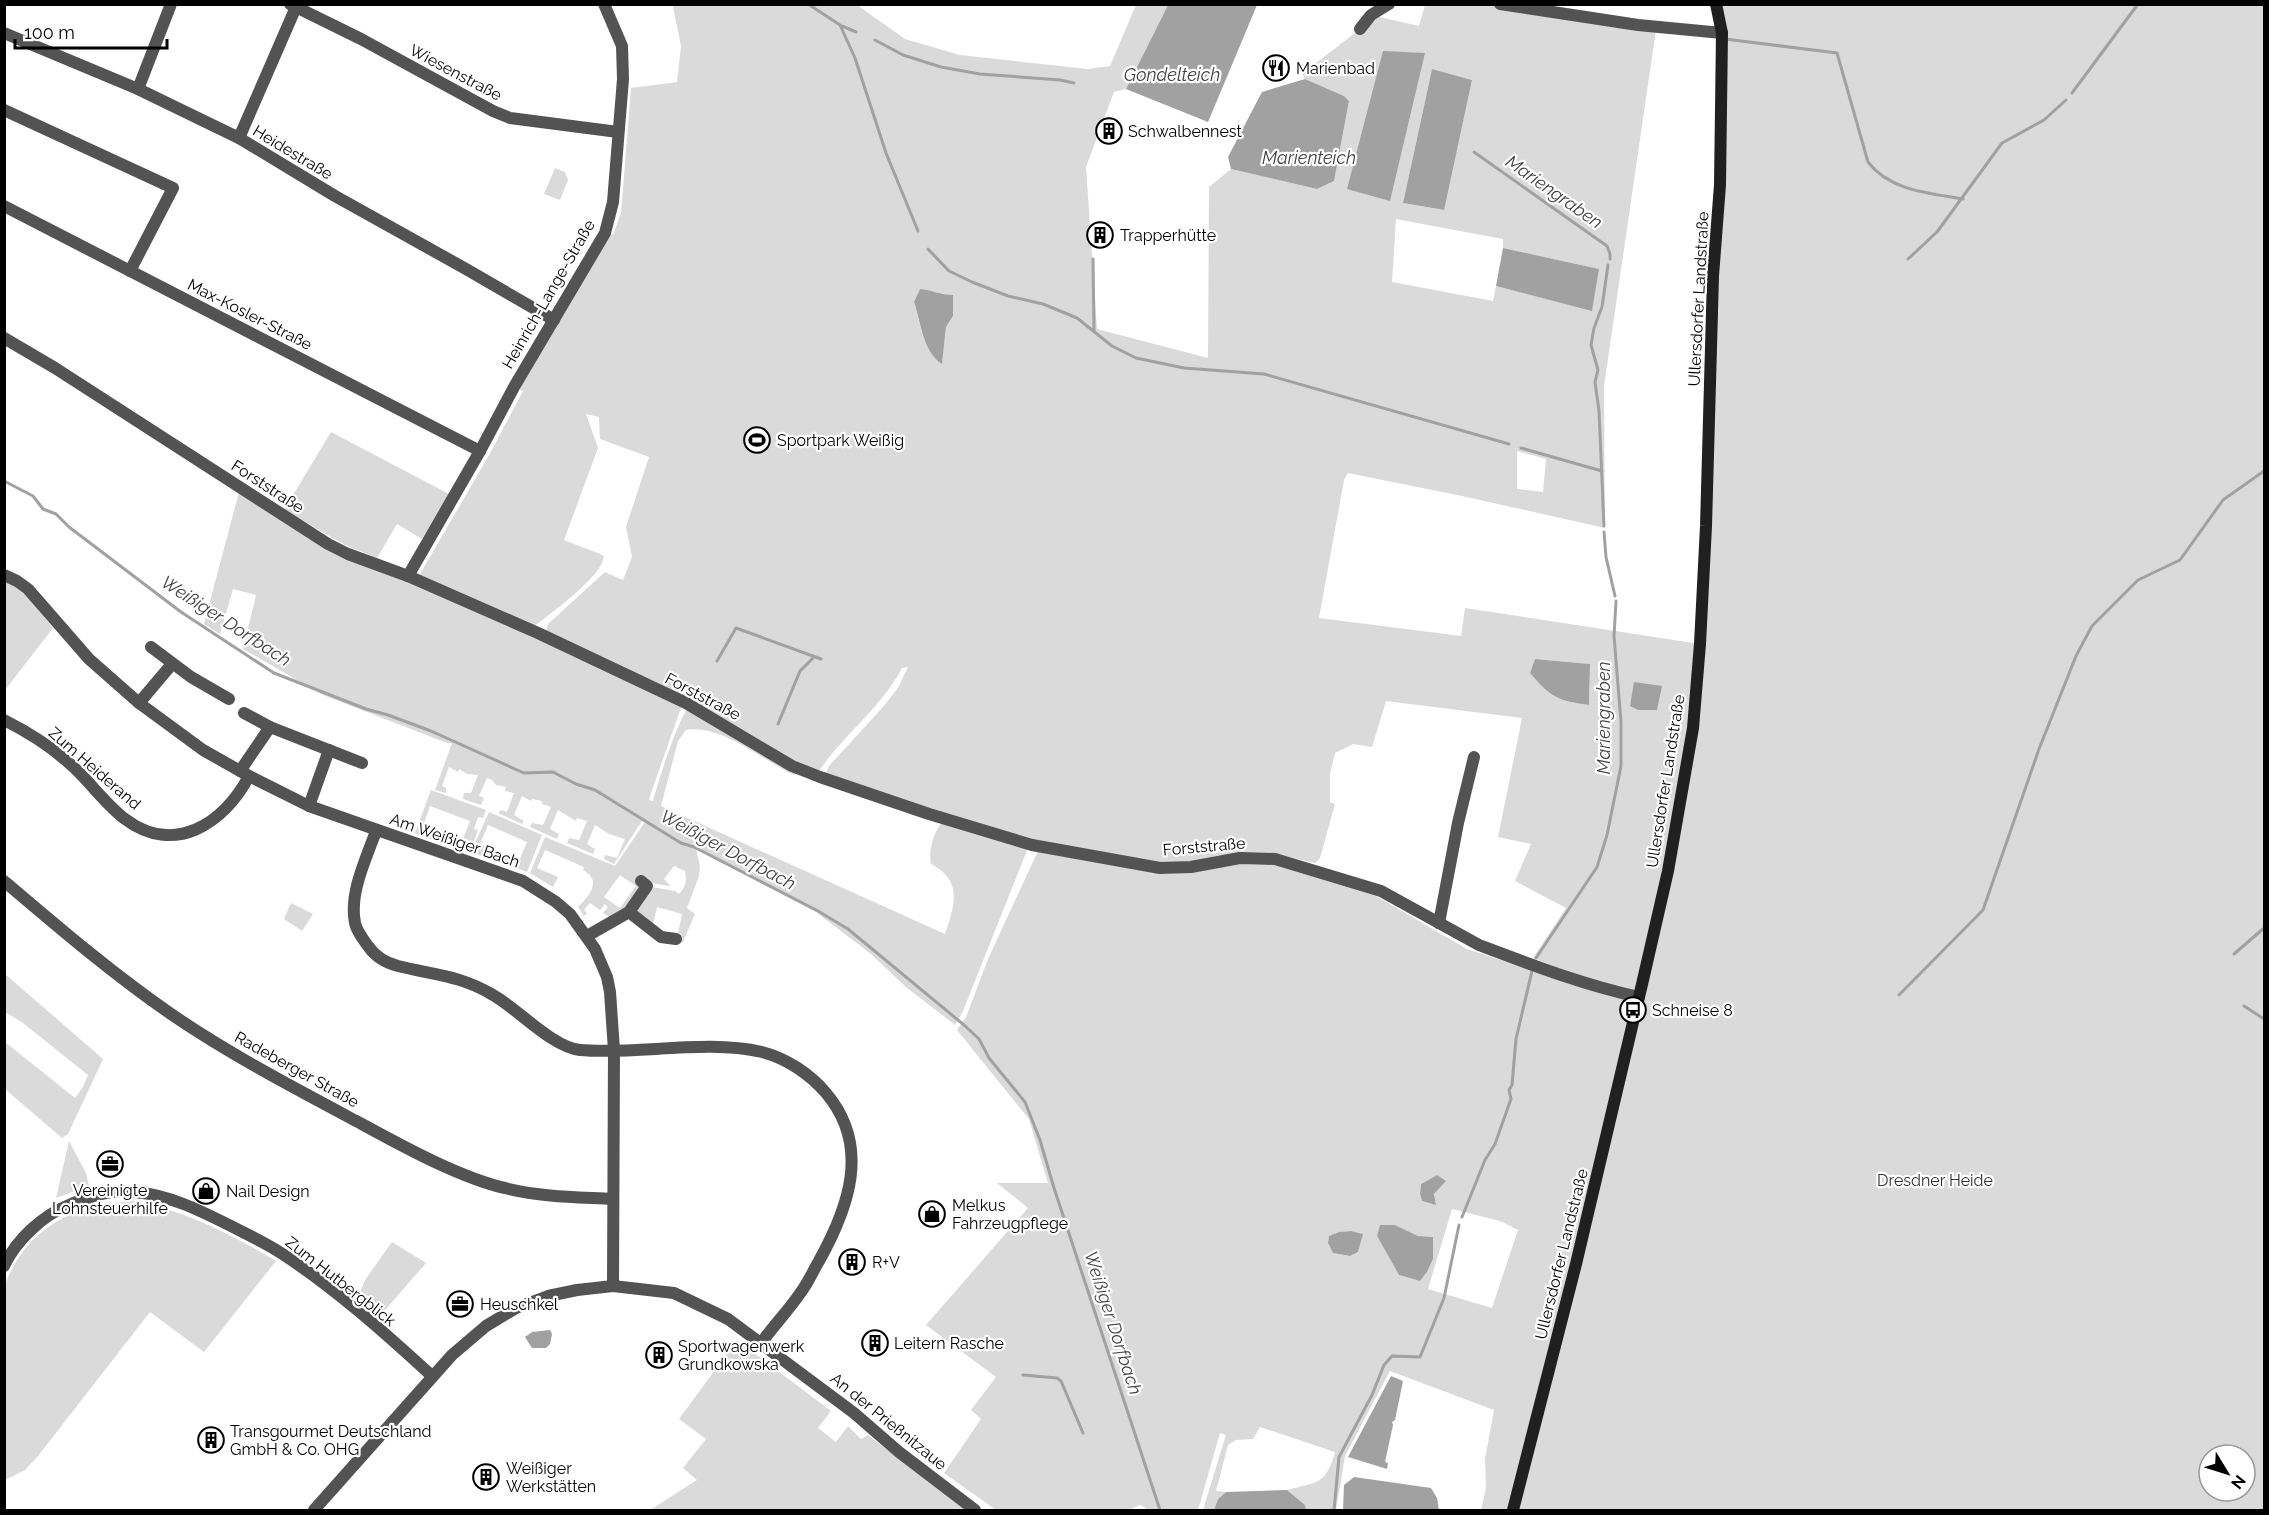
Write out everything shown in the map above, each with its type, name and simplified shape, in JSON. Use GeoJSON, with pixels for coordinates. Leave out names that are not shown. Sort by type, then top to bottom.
{"type":"FeatureCollection","features":[{"type":"Feature","properties":{"kind":"main road","name":"Ullersdorfer Landstraße"},"geometry":{"type":"LineString","coordinates":[[1513,1510],[1576,1264],[1639,997],[1668,871],[1693,729],[1700,644],[1713,276],[1720,185],[1722,33],[1716,4]]}},
{"type":"Feature","properties":{"kind":"street"},"geometry":{"type":"LineString","coordinates":[[138,89],[171,4]]}},
{"type":"Feature","properties":{"kind":"street","name":"Heinrich-Lange-Straße"},"geometry":{"type":"LineString","coordinates":[[408,576],[514,387],[605,233],[612,201],[623,79],[622,46],[604,4]]}},
{"type":"Feature","properties":{"kind":"street"},"geometry":{"type":"LineString","coordinates":[[1360,29],[1371,15],[1389,4]]}},
{"type":"Feature","properties":{"kind":"street"},"geometry":{"type":"LineString","coordinates":[[1500,4],[1638,25],[1722,33]]}},
{"type":"Feature","properties":{"kind":"street"},"geometry":{"type":"LineString","coordinates":[[238,138],[293,6]]}},
{"type":"Feature","properties":{"kind":"street","name":"Wiesenstraße"},"geometry":{"type":"LineString","coordinates":[[293,6],[361,39],[510,118],[618,132]]}},
{"type":"Feature","properties":{"kind":"street","name":"Heidestraße"},"geometry":{"type":"LineString","coordinates":[[4,33],[138,89],[238,138],[335,196],[466,268],[554,320]]}},
{"type":"Feature","properties":{"kind":"street"},"geometry":{"type":"LineString","coordinates":[[4,110],[173,188],[130,271]]}},
{"type":"Feature","properties":{"kind":"street","name":"Max-Kosler-Straße"},"geometry":{"type":"LineString","coordinates":[[4,206],[480,451]]}},
{"type":"Feature","properties":{"kind":"street","name":"Forststraße"},"geometry":{"type":"LineString","coordinates":[[4,338],[56,368],[328,544],[348,554],[408,576],[686,703],[792,766],[929,814],[1032,845],[1160,868],[1191,867],[1240,858],[1275,859],[1382,891],[1492,950],[1562,976],[1639,997]]}},
{"type":"Feature","properties":{"kind":"street","name":"Am Weißiger Bach"},"geometry":{"type":"LineString","coordinates":[[4,575],[28,589],[80,649],[139,704],[203,750],[244,774],[309,806],[523,881],[556,902],[570,914],[587,936],[607,977],[612,1005],[614,1050]]}},
{"type":"Feature","properties":{"kind":"street"},"geometry":{"type":"LineString","coordinates":[[151,647],[172,664],[229,699]]}},
{"type":"Feature","properties":{"kind":"street"},"geometry":{"type":"LineString","coordinates":[[139,704],[172,664]]}},
{"type":"Feature","properties":{"kind":"street"},"geometry":{"type":"LineString","coordinates":[[244,713],[270,727],[362,763]]}},
{"type":"Feature","properties":{"kind":"street","name":"Zum Heiderand"},"geometry":{"type":"LineString","coordinates":[[4,720],[48,746],[71,765],[125,818],[147,831],[165,834],[191,832],[205,826],[222,813],[236,798],[244,774],[270,727]]}},
{"type":"Feature","properties":{"kind":"street"},"geometry":{"type":"LineString","coordinates":[[309,806],[329,750]]}},
{"type":"Feature","properties":{"kind":"street"},"geometry":{"type":"LineString","coordinates":[[1439,922],[1458,823],[1474,757]]}},
{"type":"Feature","properties":{"kind":"street"},"geometry":{"type":"LineString","coordinates":[[376,831],[355,894],[355,924],[360,936],[371,950],[387,962],[444,975],[485,991],[522,1014],[550,1037],[578,1050],[685,1048],[743,1049],[762,1052],[777,1057],[807,1074],[833,1101],[850,1142],[852,1183],[840,1220],[802,1290],[762,1342]]}},
{"type":"Feature","properties":{"kind":"street","name":"Radeberger Straße"},"geometry":{"type":"LineString","coordinates":[[4,881],[57,926],[171,1014],[280,1081],[388,1138],[502,1188],[549,1196],[613,1199]]}},
{"type":"Feature","properties":{"kind":"street"},"geometry":{"type":"LineString","coordinates":[[587,936],[629,912],[647,886],[641,881]]}},
{"type":"Feature","properties":{"kind":"street"},"geometry":{"type":"LineString","coordinates":[[629,912],[669,940]]}},
{"type":"Feature","properties":{"kind":"street"},"geometry":{"type":"LineString","coordinates":[[613,1286],[614,1050]]}},
{"type":"Feature","properties":{"kind":"street","name":"Zum Hutbergblick"},"geometry":{"type":"LineString","coordinates":[[4,1266],[20,1242],[36,1226],[63,1207],[117,1191],[135,1191],[177,1200],[279,1252],[362,1314],[432,1376]]}},
{"type":"Feature","properties":{"kind":"street","name":"An der Prießnitzaue"},"geometry":{"type":"LineString","coordinates":[[314,1510],[432,1376],[457,1350],[484,1328],[516,1308],[548,1296],[613,1286],[674,1293],[728,1319],[762,1342],[854,1413],[899,1452],[975,1510]]}},
{"type":"Feature","properties":{"kind":"green space","name":"Dresdner Heide"},"geometry":{"type":"Polygon","coordinates":[[[1486,4],[1656,30],[1604,386],[1605,528],[1348,473],[1344,480],[1319,618],[1461,636],[1465,608],[1700,644],[1716,349],[1720,185],[1728,35],[1722,5],[2264,5],[2264,1510],[1481,1510],[1486,1488],[1485,1459],[1494,1410],[1390,1371],[1345,1456],[1336,1510],[1306,1510],[1305,1505],[1287,1490],[1319,1480],[1328,1471],[1335,1452],[1260,1427],[1253,1439],[1236,1440],[1228,1445],[1216,1491],[1226,1492],[1218,1499],[1214,1510],[1203,1510],[1226,1435],[1220,1433],[1198,1510],[1149,1510],[1140,1505],[1129,1510],[996,1510],[944,1473],[981,1419],[971,1410],[996,1377],[926,1325],[1028,1208],[997,1183],[1048,1183],[1029,1119],[957,1030],[966,1017],[988,959],[1038,851],[1164,874],[1194,872],[1241,864],[1274,865],[1376,896],[1467,949],[1562,980],[1564,970],[1533,958],[1566,908],[1515,881],[1531,844],[1498,837],[1522,718],[1386,701],[1372,747],[1353,744],[1335,753],[1330,774],[1330,802],[1335,804],[1320,858],[1315,863],[1277,854],[1239,854],[1189,863],[1160,863],[1032,840],[946,815],[826,773],[829,766],[898,688],[908,667],[902,668],[884,696],[819,771],[788,758],[739,728],[734,735],[795,773],[794,775],[727,737],[699,729],[686,730],[678,741],[661,806],[945,934],[952,913],[954,894],[948,878],[931,864],[930,859],[934,835],[940,825],[943,822],[1028,848],[963,1011],[955,1025],[906,987],[871,954],[816,912],[696,849],[700,866],[699,876],[687,908],[695,914],[683,942],[677,945],[681,933],[678,933],[682,914],[657,907],[653,925],[658,926],[657,931],[637,914],[639,906],[652,887],[675,891],[679,894],[685,883],[685,871],[674,866],[664,879],[669,886],[651,883],[640,875],[636,881],[643,887],[627,907],[609,917],[603,913],[608,907],[605,904],[600,910],[590,903],[584,910],[587,913],[584,916],[578,907],[590,893],[593,884],[589,874],[583,870],[584,867],[545,850],[537,868],[558,877],[553,887],[530,873],[545,837],[615,866],[645,822],[642,821],[614,864],[604,859],[605,855],[617,858],[625,839],[609,834],[595,825],[587,844],[595,849],[593,854],[567,843],[569,838],[579,840],[587,821],[577,818],[576,821],[558,810],[550,829],[559,834],[557,839],[530,827],[532,823],[543,825],[551,807],[542,804],[542,801],[532,799],[531,801],[522,796],[514,815],[524,821],[522,824],[498,813],[501,810],[507,812],[514,793],[505,791],[506,787],[496,785],[492,780],[487,778],[479,796],[484,798],[481,805],[463,799],[464,793],[471,793],[478,775],[467,774],[459,769],[458,772],[449,767],[442,786],[446,788],[446,793],[435,790],[452,743],[323,695],[243,649],[256,595],[233,589],[220,634],[204,624],[239,492],[319,544],[533,636],[682,705],[651,793],[649,800],[653,801],[675,735],[692,701],[548,634],[546,631],[548,624],[605,572],[623,580],[632,557],[626,527],[649,457],[600,439],[599,417],[586,414],[598,448],[564,540],[604,556],[595,574],[536,625],[525,624],[479,606],[422,578],[420,574],[488,457],[523,391],[514,387],[605,233],[613,235],[621,213],[631,88],[677,82],[681,46],[674,5],[857,5],[905,39],[960,55],[1088,69],[1110,66],[1136,5],[1168,5],[1126,89],[1114,92],[1086,167],[1097,329],[1208,358],[1209,187],[1231,169],[1317,189],[1334,181],[1349,101],[1344,96],[1305,79],[1302,74],[1360,29],[1371,15],[1419,26],[1425,5],[1486,4]],[[1432,69],[1403,203],[1443,210],[1472,80],[1432,69]],[[1396,219],[1392,282],[1493,301],[1496,286],[1592,310],[1598,269],[1503,248],[1503,239],[1396,219]],[[920,289],[914,302],[926,344],[930,352],[942,363],[946,327],[953,316],[953,296],[920,289]],[[1517,451],[1517,489],[1543,492],[1546,459],[1517,451]],[[1535,659],[1530,673],[1549,693],[1570,702],[1589,705],[1590,664],[1535,659]],[[620,875],[604,897],[620,908],[636,886],[620,875]],[[1437,1175],[1421,1184],[1422,1201],[1436,1205],[1434,1194],[1445,1182],[1437,1175]],[[1452,1209],[1428,1289],[1492,1308],[1518,1230],[1500,1221],[1452,1209]],[[1395,1225],[1380,1226],[1377,1236],[1399,1275],[1420,1281],[1433,1259],[1433,1237],[1418,1236],[1395,1225]],[[1351,1231],[1329,1236],[1328,1243],[1333,1253],[1350,1256],[1358,1252],[1362,1234],[1351,1231]]]}},
{"type":"Feature","properties":{"kind":"green space"},"geometry":{"type":"Polygon","coordinates":[[[555,168],[565,172],[568,180],[560,200],[544,194],[555,168]]]}},
{"type":"Feature","properties":{"kind":"green space"},"geometry":{"type":"Polygon","coordinates":[[[331,432],[449,494],[422,539],[397,524],[377,558],[345,545],[284,510],[331,432]]]}},
{"type":"Feature","properties":{"kind":"green space"},"geometry":{"type":"Polygon","coordinates":[[[5,582],[26,595],[53,628],[5,690],[5,582]]]}},
{"type":"Feature","properties":{"kind":"green space"},"geometry":{"type":"Polygon","coordinates":[[[431,790],[486,810],[483,818],[478,817],[474,829],[478,830],[473,844],[468,845],[446,837],[446,835],[462,841],[470,821],[430,806],[423,826],[442,833],[438,842],[415,833],[431,790]]]}},
{"type":"Feature","properties":{"kind":"green space"},"geometry":{"type":"Polygon","coordinates":[[[489,812],[542,835],[527,872],[498,861],[502,853],[519,861],[527,842],[488,825],[480,844],[499,852],[495,861],[471,852],[489,812]]]}},
{"type":"Feature","properties":{"kind":"green space"},"geometry":{"type":"Polygon","coordinates":[[[291,903],[313,914],[302,931],[284,919],[291,903]]]}},
{"type":"Feature","properties":{"kind":"green space"},"geometry":{"type":"Polygon","coordinates":[[[5,974],[103,1059],[68,1134],[62,1138],[5,1089],[5,1042],[75,1098],[88,1075],[23,1023],[5,1012],[5,974]]]}},
{"type":"Feature","properties":{"kind":"green space"},"geometry":{"type":"Polygon","coordinates":[[[69,1141],[86,1173],[89,1186],[56,1198],[69,1141]]]}},
{"type":"Feature","properties":{"kind":"green space"},"geometry":{"type":"Polygon","coordinates":[[[132,1201],[170,1210],[207,1224],[276,1261],[204,1352],[150,1312],[38,1456],[25,1470],[5,1480],[4,1287],[13,1266],[38,1235],[54,1223],[90,1208],[132,1201]]]}},
{"type":"Feature","properties":{"kind":"green space"},"geometry":{"type":"Polygon","coordinates":[[[392,1242],[426,1263],[379,1317],[358,1298],[365,1280],[392,1242]]]}},
{"type":"Feature","properties":{"kind":"green space"},"geometry":{"type":"Polygon","coordinates":[[[737,1340],[831,1411],[818,1428],[836,1442],[848,1426],[861,1439],[868,1435],[966,1510],[650,1510],[697,1480],[683,1468],[706,1439],[679,1419],[737,1340]]]}},
{"type":"Feature","properties":{"kind":"water","name":"Gondelteich"},"geometry":{"type":"Polygon","coordinates":[[[1168,5],[1257,5],[1208,122],[1126,89],[1168,5]]]}},
{"type":"Feature","properties":{"kind":"water","name":"Marienteich"},"geometry":{"type":"Polygon","coordinates":[[[1383,51],[1425,53],[1390,201],[1347,189],[1383,51]]]}},
{"type":"Feature","properties":{"kind":"water"},"geometry":{"type":"Polygon","coordinates":[[[1432,69],[1472,80],[1444,210],[1403,203],[1432,69]]]}},
{"type":"Feature","properties":{"kind":"water","name":"Marienteich"},"geometry":{"type":"Polygon","coordinates":[[[1305,79],[1344,96],[1349,101],[1334,181],[1317,189],[1231,169],[1228,157],[1262,92],[1305,79]]]}},
{"type":"Feature","properties":{"kind":"water"},"geometry":{"type":"Polygon","coordinates":[[[1503,248],[1599,269],[1592,311],[1496,286],[1503,248]]]}},
{"type":"Feature","properties":{"kind":"water"},"geometry":{"type":"Polygon","coordinates":[[[920,289],[953,295],[953,316],[946,327],[942,364],[931,352],[921,328],[914,302],[920,289]]]}},
{"type":"Feature","properties":{"kind":"water"},"geometry":{"type":"Polygon","coordinates":[[[1535,659],[1590,664],[1589,705],[1570,702],[1543,688],[1530,673],[1535,659]]]}},
{"type":"Feature","properties":{"kind":"water"},"geometry":{"type":"Polygon","coordinates":[[[1634,682],[1662,686],[1657,710],[1638,710],[1630,706],[1634,682]]]}},
{"type":"Feature","properties":{"kind":"water"},"geometry":{"type":"Polygon","coordinates":[[[1437,1175],[1446,1181],[1434,1194],[1436,1205],[1422,1201],[1421,1184],[1437,1175]]]}},
{"type":"Feature","properties":{"kind":"water"},"geometry":{"type":"Polygon","coordinates":[[[1380,1225],[1395,1225],[1418,1236],[1433,1237],[1433,1259],[1420,1281],[1399,1275],[1377,1236],[1380,1225]]]}},
{"type":"Feature","properties":{"kind":"water"},"geometry":{"type":"Polygon","coordinates":[[[1351,1231],[1363,1234],[1358,1252],[1350,1256],[1333,1253],[1328,1243],[1329,1236],[1351,1231]]]}},
{"type":"Feature","properties":{"kind":"water"},"geometry":{"type":"Polygon","coordinates":[[[550,1330],[552,1334],[550,1344],[546,1348],[532,1348],[525,1337],[532,1332],[550,1330]]]}},
{"type":"Feature","properties":{"kind":"water"},"geometry":{"type":"Polygon","coordinates":[[[1391,1376],[1403,1381],[1395,1420],[1392,1422],[1385,1462],[1388,1463],[1387,1469],[1348,1457],[1391,1376]]]}},
{"type":"Feature","properties":{"kind":"water"},"geometry":{"type":"Polygon","coordinates":[[[1354,1477],[1431,1488],[1437,1498],[1439,1510],[1343,1510],[1344,1485],[1354,1477]]]}},
{"type":"Feature","properties":{"kind":"water"},"geometry":{"type":"Polygon","coordinates":[[[1287,1490],[1305,1505],[1306,1510],[1214,1510],[1218,1499],[1226,1492],[1287,1490]]]}},
{"type":"Feature","properties":{"kind":"waterway"},"geometry":{"type":"LineString","coordinates":[[808,4],[840,25],[855,58],[886,153],[918,231]]}},
{"type":"Feature","properties":{"kind":"waterway"},"geometry":{"type":"LineString","coordinates":[[2072,93],[2138,4]]}},
{"type":"Feature","properties":{"kind":"waterway"},"geometry":{"type":"LineString","coordinates":[[842,26],[856,32]]}},
{"type":"Feature","properties":{"kind":"waterway"},"geometry":{"type":"LineString","coordinates":[[1725,39],[1837,53],[1868,162],[1877,172],[1899,185],[1963,199]]}},
{"type":"Feature","properties":{"kind":"waterway"},"geometry":{"type":"LineString","coordinates":[[875,40],[903,55],[941,67],[980,74],[1074,83]]}},
{"type":"Feature","properties":{"kind":"waterway"},"geometry":{"type":"LineString","coordinates":[[1908,259],[1937,232],[2002,143],[2044,120],[2066,100]]}},
{"type":"Feature","properties":{"kind":"waterway","name":"Mariengraben"},"geometry":{"type":"LineString","coordinates":[[1474,152],[1607,246],[1610,259]]}},
{"type":"Feature","properties":{"kind":"waterway"},"geometry":{"type":"LineString","coordinates":[[928,249],[949,271],[1008,296],[1043,304],[1077,318],[1112,346],[1136,358],[1184,368],[1264,374],[1509,444]]}},
{"type":"Feature","properties":{"kind":"waterway"},"geometry":{"type":"LineString","coordinates":[[1093,259],[1094,331]]}},
{"type":"Feature","properties":{"kind":"waterway","name":"Mariengraben"},"geometry":{"type":"LineString","coordinates":[[1604,526],[1599,411],[1595,382],[1598,370],[1591,345],[1594,328],[1602,307],[1608,265]]}},
{"type":"Feature","properties":{"kind":"waterway"},"geometry":{"type":"LineString","coordinates":[[1521,448],[1602,471]]}},
{"type":"Feature","properties":{"kind":"waterway"},"geometry":{"type":"LineString","coordinates":[[1899,995],[1983,910],[2039,749],[2076,656],[2092,626],[2138,580],[2180,560],[2223,500],[2264,471]]}},
{"type":"Feature","properties":{"kind":"waterway","name":"Weißiger Dorfbach"},"geometry":{"type":"LineString","coordinates":[[4,481],[33,496],[43,509],[56,514],[69,527],[181,612],[274,673],[366,709],[431,731],[524,773],[553,772],[576,784],[595,790],[681,843],[694,847],[848,929],[964,1025],[979,1039],[989,1058],[1025,1102],[1040,1140],[1160,1510]]}},
{"type":"Feature","properties":{"kind":"waterway"},"geometry":{"type":"LineString","coordinates":[[1604,532],[1606,557],[1615,596]]}},
{"type":"Feature","properties":{"kind":"waterway","name":"Mariengraben"},"geometry":{"type":"LineString","coordinates":[[1536,958],[1597,867],[1607,835],[1621,766],[1621,722],[1614,636],[1616,601]]}},
{"type":"Feature","properties":{"kind":"waterway"},"geometry":{"type":"LineString","coordinates":[[717,661],[736,628],[821,659]]}},
{"type":"Feature","properties":{"kind":"waterway"},"geometry":{"type":"LineString","coordinates":[[778,724],[800,671],[814,657]]}},
{"type":"Feature","properties":{"kind":"waterway"},"geometry":{"type":"LineString","coordinates":[[2234,954],[2264,928]]}},
{"type":"Feature","properties":{"kind":"waterway","name":"Mariengraben"},"geometry":{"type":"LineString","coordinates":[[1462,1217],[1485,1160],[1495,1144],[1511,1099],[1509,1090],[1512,1085],[1516,1039],[1532,971]]}},
{"type":"Feature","properties":{"kind":"waterway"},"geometry":{"type":"LineString","coordinates":[[2244,1006],[2264,1019]]}},
{"type":"Feature","properties":{"kind":"waterway","name":"Mariengraben"},"geometry":{"type":"LineString","coordinates":[[1334,1510],[1339,1457],[1372,1395],[1384,1365],[1392,1356],[1420,1357],[1444,1298],[1459,1225]]}},
{"type":"Feature","properties":{"kind":"waterway"},"geometry":{"type":"LineString","coordinates":[[1023,1375],[1057,1378],[1061,1381],[1083,1433]]}},
{"type":"Feature","properties":{"kind":"place","name":"Marienbad"},"geometry":{"type":"Point","coordinates":[1276,68]}},
{"type":"Feature","properties":{"kind":"place","name":"Schwalbennest"},"geometry":{"type":"Point","coordinates":[1109,131]}},
{"type":"Feature","properties":{"kind":"place","name":"Trapperhütte"},"geometry":{"type":"Point","coordinates":[1100,235]}},
{"type":"Feature","properties":{"kind":"place","name":"Sportpark Weißig"},"geometry":{"type":"Point","coordinates":[757,440]}},
{"type":"Feature","properties":{"kind":"place","name":"Schneise 8"},"geometry":{"type":"Point","coordinates":[1633,1010]}},
{"type":"Feature","properties":{"kind":"place","name":"Vereinigte Lohnsteuerhilfe"},"geometry":{"type":"Point","coordinates":[110,1164]}},
{"type":"Feature","properties":{"kind":"place","name":"Nail Design"},"geometry":{"type":"Point","coordinates":[206,1191]}},
{"type":"Feature","properties":{"kind":"place","name":"Melkus Fahrzeugpflege"},"geometry":{"type":"Point","coordinates":[932,1214]}},
{"type":"Feature","properties":{"kind":"place","name":"R+V"},"geometry":{"type":"Point","coordinates":[852,1262]}},
{"type":"Feature","properties":{"kind":"place","name":"Heuschkel"},"geometry":{"type":"Point","coordinates":[460,1304]}},
{"type":"Feature","properties":{"kind":"place","name":"Leitern Rasche"},"geometry":{"type":"Point","coordinates":[875,1343]}},
{"type":"Feature","properties":{"kind":"place","name":"Sportwagenwerk Grundkowska"},"geometry":{"type":"Point","coordinates":[659,1355]}},
{"type":"Feature","properties":{"kind":"place","name":"Transgourmet Deutschland GmbH & Co. OHG"},"geometry":{"type":"Point","coordinates":[211,1440]}},
{"type":"Feature","properties":{"kind":"place","name":"Weißiger Werkstätten"},"geometry":{"type":"Point","coordinates":[486,1477]}}]}
